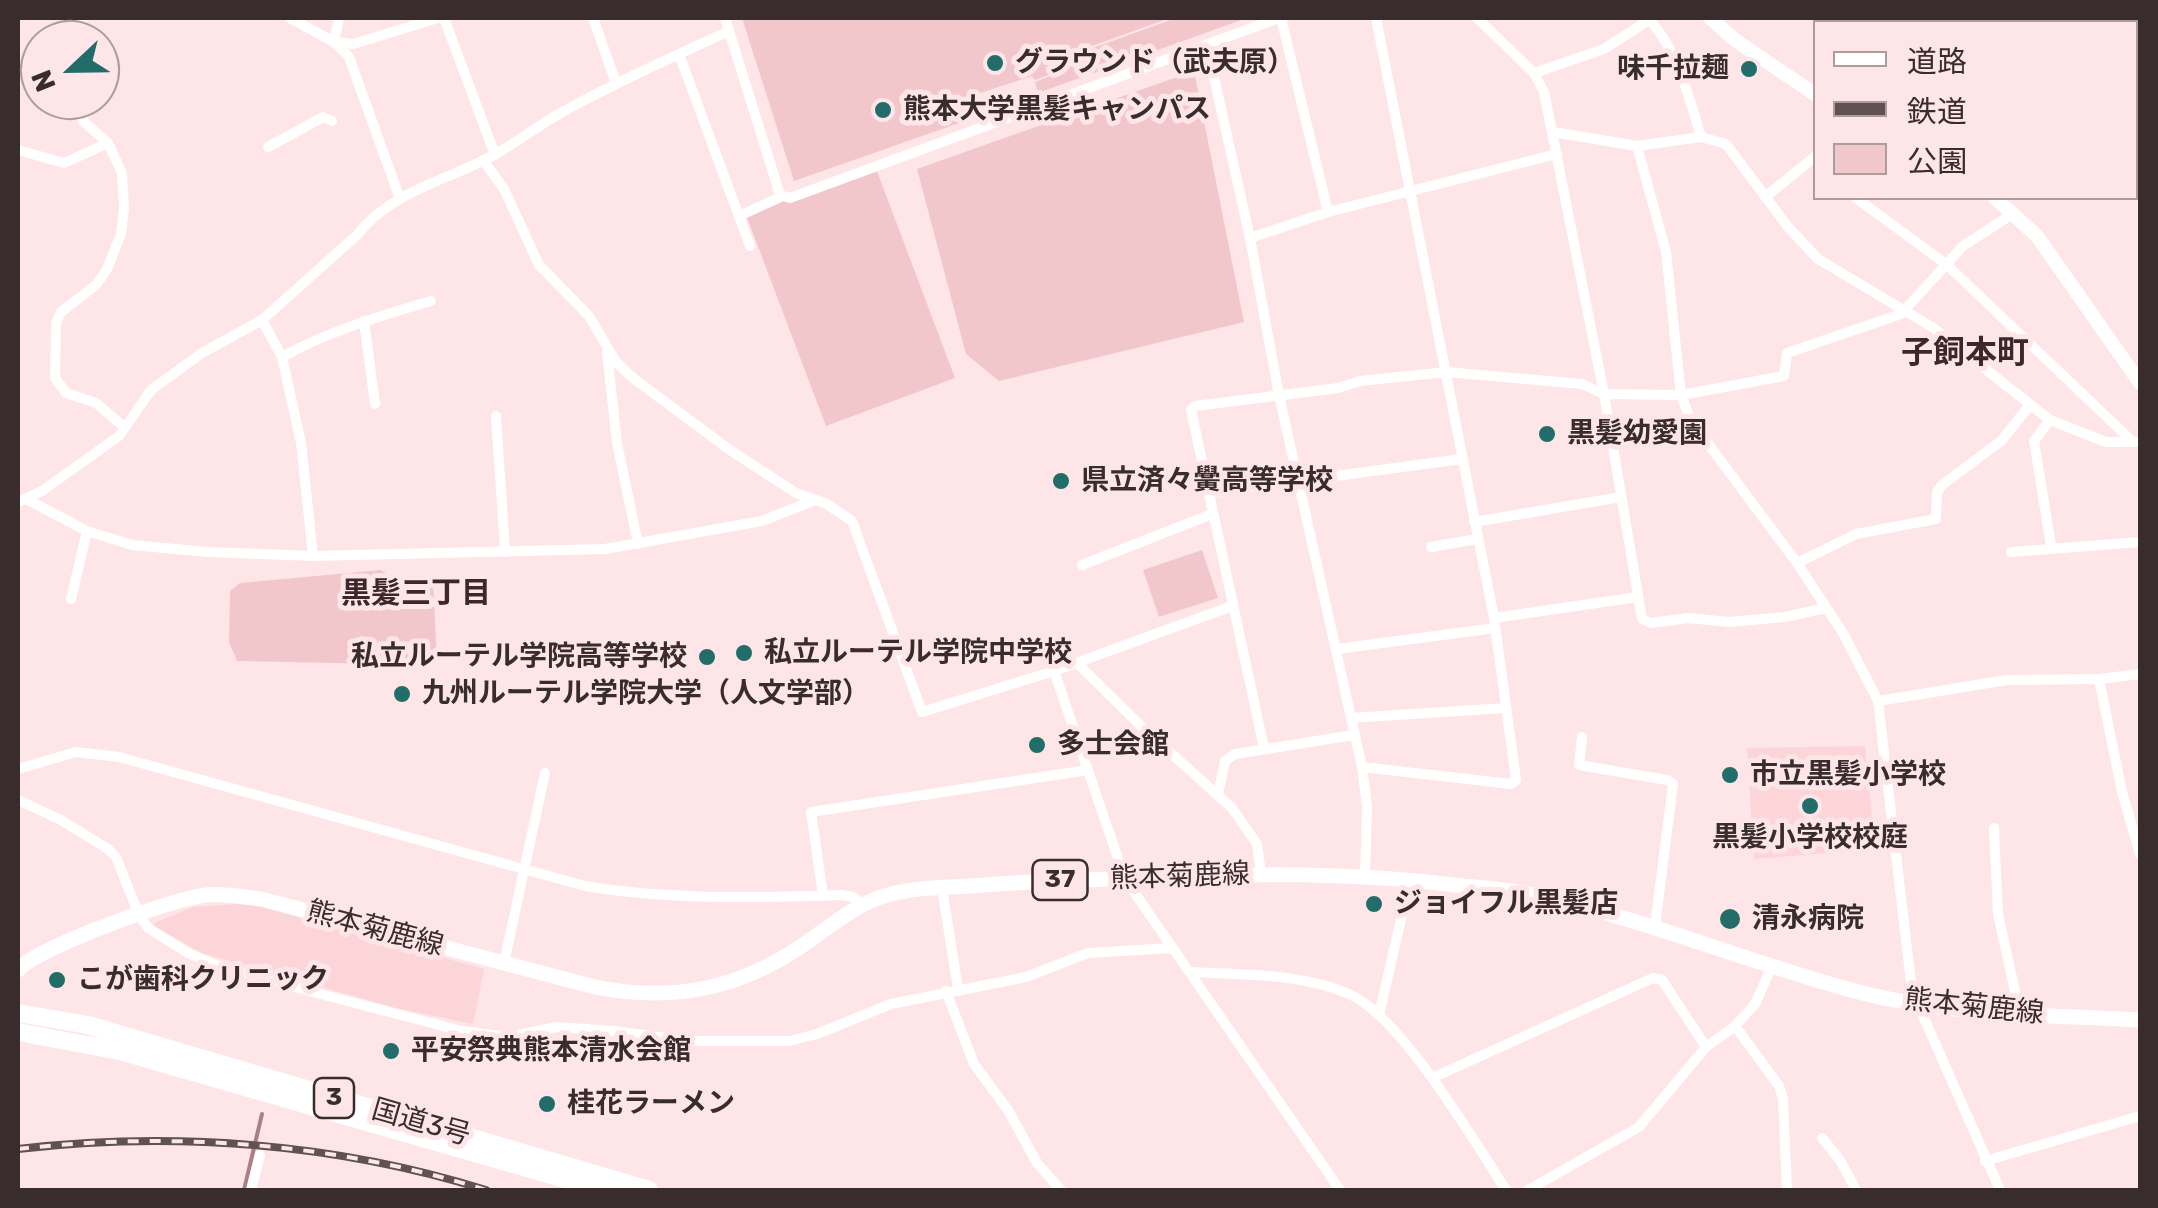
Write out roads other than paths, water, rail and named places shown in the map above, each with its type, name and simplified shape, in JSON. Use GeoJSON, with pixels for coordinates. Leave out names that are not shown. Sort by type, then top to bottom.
{"type":"FeatureCollection","features":[{"type":"Feature","properties":{"kind":"highway","name":"国道3号"},"geometry":{"type":"LineString","coordinates":[[18,1013],[88,1025],[539,1173],[649,1190]]}},
{"type":"Feature","properties":{"kind":"highway","name":"国道3号"},"geometry":{"type":"LineString","coordinates":[[18,1032],[120,1051],[604,1190]]}},
{"type":"Feature","properties":{"kind":"main road"},"geometry":{"type":"LineString","coordinates":[[1710,18],[1735,40],[1813,93]]}},
{"type":"Feature","properties":{"kind":"main road"},"geometry":{"type":"LineString","coordinates":[[1998,200],[2066,274],[2140,383]]}},
{"type":"Feature","properties":{"kind":"main road","name":"熊本菊鹿線"},"geometry":{"type":"LineString","coordinates":[[18,968],[48,951],[139,915],[187,899],[232,895],[624,993],[656,995],[699,991],[756,973],[882,896],[1037,880],[1261,874],[1366,876],[1532,894],[1855,990],[1918,1004],[2140,1020]]}},
{"type":"Feature","properties":{"kind":"street"},"geometry":{"type":"LineString","coordinates":[[292,18],[334,42],[349,57],[400,198]]}},
{"type":"Feature","properties":{"kind":"street"},"geometry":{"type":"LineString","coordinates":[[334,42],[339,18]]}},
{"type":"Feature","properties":{"kind":"street"},"geometry":{"type":"LineString","coordinates":[[334,42],[353,44],[441,18],[495,154]]}},
{"type":"Feature","properties":{"kind":"street"},"geometry":{"type":"LineString","coordinates":[[593,18],[616,83]]}},
{"type":"Feature","properties":{"kind":"street"},"geometry":{"type":"LineString","coordinates":[[724,18],[783,196]]}},
{"type":"Feature","properties":{"kind":"street"},"geometry":{"type":"LineString","coordinates":[[739,216],[783,196],[790,198],[1280,18],[1328,212]]}},
{"type":"Feature","properties":{"kind":"street"},"geometry":{"type":"LineString","coordinates":[[1362,768],[1512,784],[1516,780],[1494,623],[1376,18]]}},
{"type":"Feature","properties":{"kind":"street"},"geometry":{"type":"LineString","coordinates":[[1477,18],[1534,73],[1544,92],[1604,394],[1642,620],[1760,620],[1826,608]]}},
{"type":"Feature","properties":{"kind":"street"},"geometry":{"type":"LineString","coordinates":[[1534,73],[1604,49],[1651,19],[1672,54],[1701,137]]}},
{"type":"Feature","properties":{"kind":"street"},"geometry":{"type":"LineString","coordinates":[[23,501],[119,436],[151,390],[202,353],[262,320],[370,219],[400,198],[495,154],[616,83],[729,31]]}},
{"type":"Feature","properties":{"kind":"street"},"geometry":{"type":"LineString","coordinates":[[1207,46],[1362,768],[1367,806],[1366,876]]}},
{"type":"Feature","properties":{"kind":"street"},"geometry":{"type":"LineString","coordinates":[[679,54],[750,246]]}},
{"type":"Feature","properties":{"kind":"street"},"geometry":{"type":"LineString","coordinates":[[268,147],[322,117],[332,121]]}},
{"type":"Feature","properties":{"kind":"street"},"geometry":{"type":"LineString","coordinates":[[83,120],[108,143],[122,173],[121,234],[96,285],[61,312],[56,323],[55,378],[66,393],[96,403],[124,426]]}},
{"type":"Feature","properties":{"kind":"street"},"geometry":{"type":"LineString","coordinates":[[1553,132],[1637,146],[1701,137],[1726,144],[1818,259],[1932,327],[2050,420],[2106,442],[2137,442]]}},
{"type":"Feature","properties":{"kind":"street"},"geometry":{"type":"LineString","coordinates":[[18,150],[64,164],[108,143]]}},
{"type":"Feature","properties":{"kind":"street"},"geometry":{"type":"LineString","coordinates":[[1637,146],[1666,252],[1681,396],[1691,422],[1797,562],[1878,701],[1912,991],[2000,1190]]}},
{"type":"Feature","properties":{"kind":"street"},"geometry":{"type":"LineString","coordinates":[[1250,238],[1328,212],[1557,154]]}},
{"type":"Feature","properties":{"kind":"street"},"geometry":{"type":"LineString","coordinates":[[482,160],[504,189],[540,265],[589,316],[633,378],[730,450],[852,521],[922,712],[1054,671],[1232,606]]}},
{"type":"Feature","properties":{"kind":"street"},"geometry":{"type":"LineString","coordinates":[[1766,197],[1813,162]]}},
{"type":"Feature","properties":{"kind":"street"},"geometry":{"type":"LineString","coordinates":[[1859,200],[1946,264],[2137,442]]}},
{"type":"Feature","properties":{"kind":"street"},"geometry":{"type":"LineString","coordinates":[[1264,748],[1191,410],[1195,406],[1338,388],[1360,380],[1446,372],[1582,384],[1604,394],[1681,396],[1784,376],[1786,354],[1906,310],[1963,246],[2014,213]]}},
{"type":"Feature","properties":{"kind":"street"},"geometry":{"type":"LineString","coordinates":[[282,358],[310,342],[364,321],[431,301]]}},
{"type":"Feature","properties":{"kind":"street"},"geometry":{"type":"LineString","coordinates":[[262,320],[282,358],[301,444],[313,556]]}},
{"type":"Feature","properties":{"kind":"street"},"geometry":{"type":"LineString","coordinates":[[364,321],[375,404]]}},
{"type":"Feature","properties":{"kind":"street"},"geometry":{"type":"LineString","coordinates":[[606,345],[617,443],[638,544]]}},
{"type":"Feature","properties":{"kind":"street"},"geometry":{"type":"LineString","coordinates":[[1797,562],[1866,531],[1936,519],[1937,492],[1942,485],[2001,441],[2030,405]]}},
{"type":"Feature","properties":{"kind":"street"},"geometry":{"type":"LineString","coordinates":[[496,416],[505,552]]}},
{"type":"Feature","properties":{"kind":"street"},"geometry":{"type":"LineString","coordinates":[[2050,420],[2034,442],[2050,546]]}},
{"type":"Feature","properties":{"kind":"street"},"geometry":{"type":"LineString","coordinates":[[1208,493],[1462,460]]}},
{"type":"Feature","properties":{"kind":"street"},"geometry":{"type":"LineString","coordinates":[[1474,522],[1621,497]]}},
{"type":"Feature","properties":{"kind":"street"},"geometry":{"type":"LineString","coordinates":[[23,501],[87,531],[132,545],[313,556],[554,553],[638,544],[762,521],[814,501]]}},
{"type":"Feature","properties":{"kind":"street"},"geometry":{"type":"LineString","coordinates":[[1082,565],[1212,514]]}},
{"type":"Feature","properties":{"kind":"street"},"geometry":{"type":"LineString","coordinates":[[71,599],[87,531]]}},
{"type":"Feature","properties":{"kind":"street"},"geometry":{"type":"LineString","coordinates":[[1431,547],[1476,539]]}},
{"type":"Feature","properties":{"kind":"street"},"geometry":{"type":"LineString","coordinates":[[2011,552],[2140,542]]}},
{"type":"Feature","properties":{"kind":"street"},"geometry":{"type":"LineString","coordinates":[[1337,649],[1638,597]]}},
{"type":"Feature","properties":{"kind":"street"},"geometry":{"type":"LineString","coordinates":[[1077,662],[1142,728],[1232,808],[1258,844],[1261,874]]}},
{"type":"Feature","properties":{"kind":"street"},"geometry":{"type":"LineString","coordinates":[[1054,671],[1125,879],[1340,1190]]}},
{"type":"Feature","properties":{"kind":"street"},"geometry":{"type":"LineString","coordinates":[[1878,701],[2007,680],[2099,679],[2140,674]]}},
{"type":"Feature","properties":{"kind":"street"},"geometry":{"type":"LineString","coordinates":[[2099,679],[2122,792],[2140,854]]}},
{"type":"Feature","properties":{"kind":"street"},"geometry":{"type":"LineString","coordinates":[[1350,718],[1505,708]]}},
{"type":"Feature","properties":{"kind":"street"},"geometry":{"type":"LineString","coordinates":[[1218,794],[1225,761],[1235,754],[1354,735]]}},
{"type":"Feature","properties":{"kind":"street"},"geometry":{"type":"LineString","coordinates":[[1582,738],[1580,765],[1673,784],[1655,928]]}},
{"type":"Feature","properties":{"kind":"street"},"geometry":{"type":"LineString","coordinates":[[18,769],[76,752],[119,757],[526,870],[626,892],[705,898],[853,897],[864,905]]}},
{"type":"Feature","properties":{"kind":"street"},"geometry":{"type":"LineString","coordinates":[[823,896],[811,812],[1088,770]]}},
{"type":"Feature","properties":{"kind":"street"},"geometry":{"type":"LineString","coordinates":[[504,963],[545,772]]}},
{"type":"Feature","properties":{"kind":"street"},"geometry":{"type":"LineString","coordinates":[[18,800],[108,848],[116,856],[148,928],[216,964],[443,1026],[509,1037],[556,1027],[614,1030],[689,1042],[789,1040],[817,1034],[891,1004],[1026,977],[1088,952],[1171,948]]}},
{"type":"Feature","properties":{"kind":"street"},"geometry":{"type":"LineString","coordinates":[[1994,828],[1998,914],[2020,1014]]}},
{"type":"Feature","properties":{"kind":"street"},"geometry":{"type":"LineString","coordinates":[[1379,1015],[1410,880]]}},
{"type":"Feature","properties":{"kind":"street"},"geometry":{"type":"LineString","coordinates":[[942,888],[952,990],[974,1064],[1008,1110],[1037,1163],[1061,1190]]}},
{"type":"Feature","properties":{"kind":"street"},"geometry":{"type":"LineString","coordinates":[[1535,1189],[1639,1127],[1706,1046],[1735,1026],[1755,1004],[1773,964]]}},
{"type":"Feature","properties":{"kind":"street"},"geometry":{"type":"LineString","coordinates":[[1190,972],[1285,978],[1346,992],[1370,1004],[1432,1078],[1506,1190]]}},
{"type":"Feature","properties":{"kind":"street"},"geometry":{"type":"LineString","coordinates":[[1432,1078],[1653,978],[1662,980],[1706,1046]]}},
{"type":"Feature","properties":{"kind":"street"},"geometry":{"type":"LineString","coordinates":[[1735,1026],[1780,1086],[1787,1190]]}},
{"type":"Feature","properties":{"kind":"street"},"geometry":{"type":"LineString","coordinates":[[1985,1161],[2140,1116]]}},
{"type":"Feature","properties":{"kind":"street"},"geometry":{"type":"LineString","coordinates":[[1822,1138],[1840,1160],[1856,1190]]}},
{"type":"Feature","properties":{"kind":"street"},"geometry":{"type":"LineString","coordinates":[[251,1190],[260,1155]]}},
{"type":"Feature","properties":{"kind":"waterway"},"geometry":{"type":"LineString","coordinates":[[244,1190],[262,1114]]}},
{"type":"Feature","properties":{"kind":"railway"},"geometry":{"type":"LineString","coordinates":[[18,1149],[135,1141],[254,1145],[371,1161],[486,1190]]}},
{"type":"Feature","properties":{"kind":"place","name":"グラウンド（武夫原）"},"geometry":{"type":"Point","coordinates":[995,63]}},
{"type":"Feature","properties":{"kind":"place","name":"味千拉麺"},"geometry":{"type":"Point","coordinates":[1749,69]}},
{"type":"Feature","properties":{"kind":"place","name":"熊本大学黒髪キャンパス"},"geometry":{"type":"Point","coordinates":[883,110]}},
{"type":"Feature","properties":{"kind":"place","name":"黒髪幼愛園"},"geometry":{"type":"Point","coordinates":[1547,434]}},
{"type":"Feature","properties":{"kind":"place","name":"県立済々黌高等学校"},"geometry":{"type":"Point","coordinates":[1061,481]}},
{"type":"Feature","properties":{"kind":"place","name":"私立ルーテル学院中学校"},"geometry":{"type":"Point","coordinates":[744,653]}},
{"type":"Feature","properties":{"kind":"place","name":"私立ルーテル学院高等学校"},"geometry":{"type":"Point","coordinates":[707,657]}},
{"type":"Feature","properties":{"kind":"place","name":"九州ルーテル学院大学（人文学部）"},"geometry":{"type":"Point","coordinates":[402,694]}},
{"type":"Feature","properties":{"kind":"place","name":"多士会館"},"geometry":{"type":"Point","coordinates":[1037,745]}},
{"type":"Feature","properties":{"kind":"place","name":"市立黒髪小学校"},"geometry":{"type":"Point","coordinates":[1730,775]}},
{"type":"Feature","properties":{"kind":"place","name":"黒髪小学校校庭"},"geometry":{"type":"Point","coordinates":[1810,806]}},
{"type":"Feature","properties":{"kind":"place","name":"ジョイフル黒髪店"},"geometry":{"type":"Point","coordinates":[1374,904]}},
{"type":"Feature","properties":{"kind":"place","name":"清永病院"},"geometry":{"type":"Point","coordinates":[1730,919]}},
{"type":"Feature","properties":{"kind":"place","name":"こが歯科クリニック"},"geometry":{"type":"Point","coordinates":[57,980]}},
{"type":"Feature","properties":{"kind":"place","name":"平安祭典熊本清水会館"},"geometry":{"type":"Point","coordinates":[391,1051]}},
{"type":"Feature","properties":{"kind":"place","name":"桂花ラーメン"},"geometry":{"type":"Point","coordinates":[547,1104]}},
{"type":"Feature","properties":{"kind":"district","name":"子飼本町"},"geometry":{"type":"Point","coordinates":[1965,354]}},
{"type":"Feature","properties":{"kind":"district","name":"黒髪三丁目"},"geometry":{"type":"Point","coordinates":[416,594]}}]}
